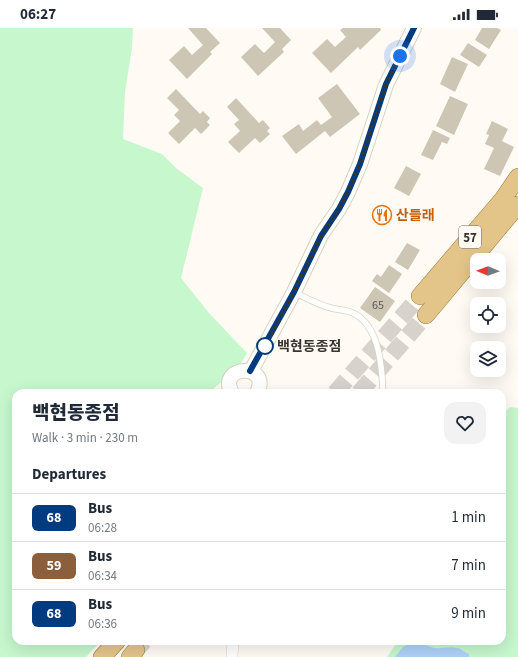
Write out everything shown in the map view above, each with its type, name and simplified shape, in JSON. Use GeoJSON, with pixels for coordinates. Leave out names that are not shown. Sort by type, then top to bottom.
{"type":"FeatureCollection","features":[{"type":"Feature","properties":{"kind":"main road","name":"57"},"geometry":{"type":"LineString","coordinates":[[420,296],[503,199],[518,178]]}},
{"type":"Feature","properties":{"kind":"main road","name":"57"},"geometry":{"type":"LineString","coordinates":[[426,314],[518,205]]}},
{"type":"Feature","properties":{"kind":"main road"},"geometry":{"type":"LineString","coordinates":[[102,657],[113,645]]}},
{"type":"Feature","properties":{"kind":"street"},"geometry":{"type":"LineString","coordinates":[[250,371],[294,292],[321,236],[339,209],[348,192],[360,164],[386,84],[414,28]]}},
{"type":"Feature","properties":{"kind":"street"},"geometry":{"type":"LineString","coordinates":[[231,389],[232,376],[240,370],[254,373],[259,381],[260,385],[258,389]]}},
{"type":"Feature","properties":{"kind":"street"},"geometry":{"type":"LineString","coordinates":[[232,657],[233,645]]}},
{"type":"Feature","properties":{"kind":"lane"},"geometry":{"type":"LineString","coordinates":[[294,292],[331,308],[349,312],[356,315],[363,321],[374,339],[378,352],[383,389]]}},
{"type":"Feature","properties":{"kind":"green space"},"geometry":{"type":"Polygon","coordinates":[[[0,28],[133,28],[132,48],[125,92],[123,139],[162,154],[176,168],[203,188],[181,278],[209,313],[247,353],[240,365],[213,389],[12,389],[12,645],[97,645],[86,657],[0,657],[0,28]]]}},
{"type":"Feature","properties":{"kind":"green space"},"geometry":{"type":"Polygon","coordinates":[[[510,407],[518,408],[518,657],[387,657],[395,645],[506,645],[506,411],[510,407]]]}},
{"type":"Feature","properties":{"kind":"water"},"geometry":{"type":"Polygon","coordinates":[[[406,645],[426,645],[435,648],[453,647],[469,654],[469,657],[395,657],[406,645]]]}},
{"type":"Feature","properties":{"kind":"building"},"geometry":{"type":"Polygon","coordinates":[[[188,28],[206,28],[220,43],[210,52],[212,54],[187,79],[169,60],[184,46],[192,55],[203,45],[188,28]]]}},
{"type":"Feature","properties":{"kind":"building"},"geometry":{"type":"Polygon","coordinates":[[[262,28],[280,28],[291,40],[282,49],[284,52],[258,76],[241,57],[255,44],[264,53],[275,42],[262,28]]]}},
{"type":"Feature","properties":{"kind":"building"},"geometry":{"type":"Polygon","coordinates":[[[343,28],[380,28],[381,30],[360,50],[358,47],[331,73],[312,53],[327,39],[335,47],[346,37],[340,30],[343,28]]]}},
{"type":"Feature","properties":{"kind":"building"},"geometry":{"type":"Polygon","coordinates":[[[482,28],[497,28],[501,30],[489,49],[475,40],[482,28]]]}},
{"type":"Feature","properties":{"kind":"building"},"geometry":{"type":"Polygon","coordinates":[[[468,43],[487,55],[479,67],[460,55],[468,43]]]}},
{"type":"Feature","properties":{"kind":"building"},"geometry":{"type":"Polygon","coordinates":[[[452,57],[468,64],[455,92],[440,84],[452,57]]]}},
{"type":"Feature","properties":{"kind":"building"},"geometry":{"type":"Polygon","coordinates":[[[337,84],[360,114],[330,137],[325,131],[296,154],[282,136],[299,124],[303,131],[317,120],[321,125],[332,117],[318,98],[337,84]]]}},
{"type":"Feature","properties":{"kind":"building"},"geometry":{"type":"Polygon","coordinates":[[[176,89],[200,114],[203,111],[210,118],[207,122],[210,125],[201,134],[195,128],[179,144],[168,133],[180,121],[174,115],[179,110],[167,98],[176,89]]]}},
{"type":"Feature","properties":{"kind":"building"},"geometry":{"type":"Polygon","coordinates":[[[450,96],[468,104],[454,135],[436,126],[450,96]]]}},
{"type":"Feature","properties":{"kind":"building"},"geometry":{"type":"Polygon","coordinates":[[[236,98],[259,123],[263,120],[270,128],[267,131],[270,134],[260,143],[255,138],[239,153],[228,142],[240,131],[234,124],[239,120],[227,107],[236,98]]]}},
{"type":"Feature","properties":{"kind":"building"},"geometry":{"type":"Polygon","coordinates":[[[492,121],[508,129],[502,141],[514,147],[500,176],[484,169],[494,148],[485,144],[489,135],[486,134],[492,121]]]}},
{"type":"Feature","properties":{"kind":"building"},"geometry":{"type":"Polygon","coordinates":[[[433,130],[450,138],[447,144],[442,142],[433,160],[421,155],[433,130]]]}},
{"type":"Feature","properties":{"kind":"building"},"geometry":{"type":"Polygon","coordinates":[[[406,166],[421,174],[409,196],[394,188],[406,166]]]}},
{"type":"Feature","properties":{"kind":"building"},"geometry":{"type":"Polygon","coordinates":[[[407,243],[420,250],[408,270],[395,262],[407,243]]]}},
{"type":"Feature","properties":{"kind":"building"},"geometry":{"type":"Polygon","coordinates":[[[389,265],[402,274],[389,293],[372,281],[377,274],[381,277],[389,265]]]}},
{"type":"Feature","properties":{"kind":"building"},"geometry":{"type":"Polygon","coordinates":[[[375,287],[395,301],[380,322],[360,308],[375,287]]]}},
{"type":"Feature","properties":{"kind":"tunnel"},"geometry":{"type":"LineString","coordinates":[[339,389],[420,296]]}},
{"type":"Feature","properties":{"kind":"tunnel"},"geometry":{"type":"LineString","coordinates":[[362,389],[426,315]]}},
{"type":"Feature","properties":{"kind":"tunnel"},"geometry":{"type":"LineString","coordinates":[[136,650],[140,645]]}},
{"type":"Feature","properties":{"kind":"bus line","name":"68"},"geometry":{"type":"LineString","coordinates":[[250,371],[294,292],[321,236],[339,209],[348,192],[360,164],[386,84],[414,28]]}},
{"type":"Feature","properties":{"kind":"place","name":"산들래"},"geometry":{"type":"Point","coordinates":[382,215]}},
{"type":"Feature","properties":{"kind":"place","name":"백현동종점"},"geometry":{"type":"Point","coordinates":[265,346]}},
{"type":"Feature","properties":{"kind":"route"},"geometry":{"type":"LineString","coordinates":[[265,346],[294,292],[321,236],[339,209],[348,192],[360,164],[386,84],[400,56]]}}]}
